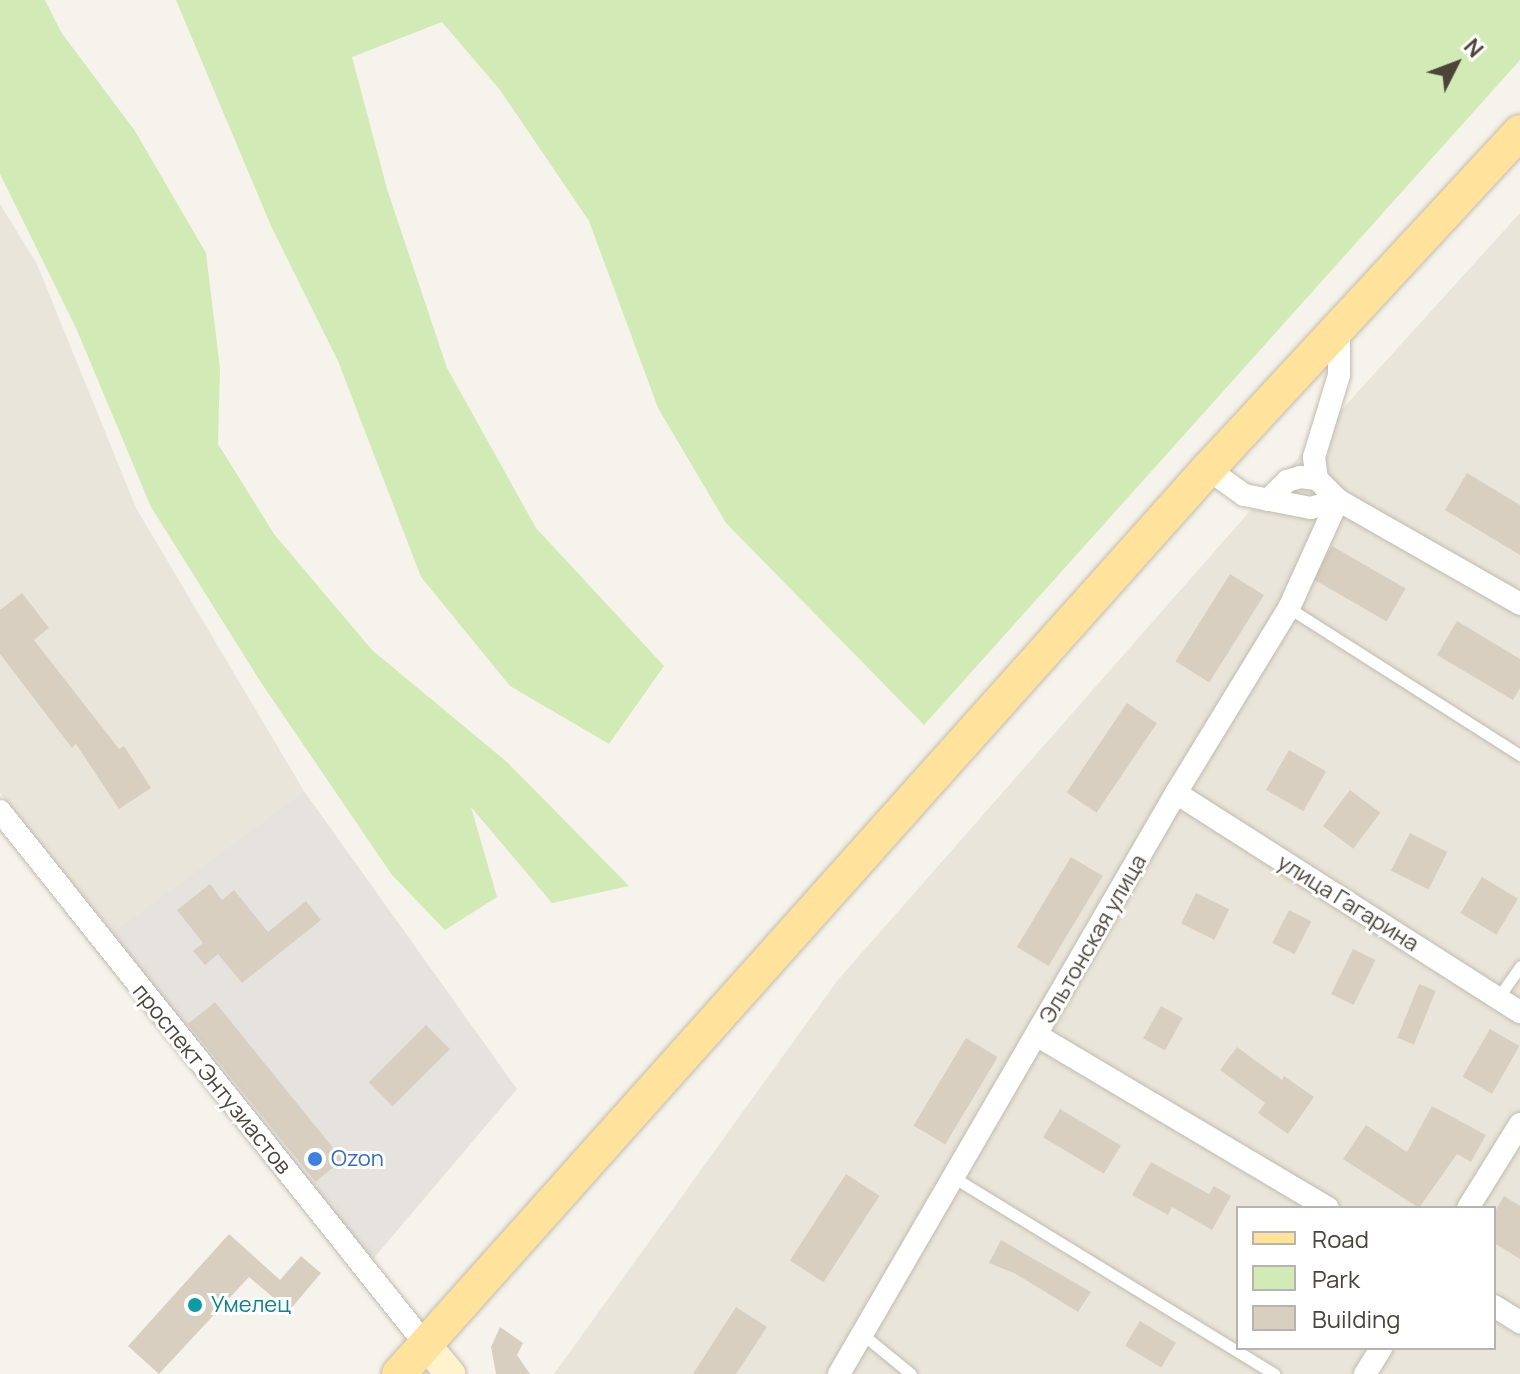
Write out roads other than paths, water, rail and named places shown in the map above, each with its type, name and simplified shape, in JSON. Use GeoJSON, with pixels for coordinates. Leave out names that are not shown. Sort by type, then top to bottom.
{"type":"FeatureCollection","features":[{"type":"Feature","properties":{"kind":"main road"},"geometry":{"type":"LineString","coordinates":[[399,1374],[1208,469],[1520,132]]}},
{"type":"Feature","properties":{"kind":"street"},"geometry":{"type":"LineString","coordinates":[[1339,329],[1339,375],[1314,457],[1317,479],[1338,500],[1520,604]]}},
{"type":"Feature","properties":{"kind":"street"},"geometry":{"type":"LineString","coordinates":[[1208,469],[1244,495],[1311,508],[1338,500]]}},
{"type":"Feature","properties":{"kind":"street"},"geometry":{"type":"LineString","coordinates":[[1268,500],[1287,481],[1300,477],[1317,479]]}},
{"type":"Feature","properties":{"kind":"street","name":"Эльтонская улица"},"geometry":{"type":"LineString","coordinates":[[839,1374],[1038,1036],[1176,793],[1289,608],[1338,500]]}},
{"type":"Feature","properties":{"kind":"street","name":"улица Гагарина"},"geometry":{"type":"LineString","coordinates":[[1176,793],[1520,1012]]}},
{"type":"Feature","properties":{"kind":"street","name":"проспект Энтузиастов"},"geometry":{"type":"LineString","coordinates":[[0,811],[426,1345]]}},
{"type":"Feature","properties":{"kind":"street"},"geometry":{"type":"LineString","coordinates":[[1038,1036],[1325,1206]]}},
{"type":"Feature","properties":{"kind":"street"},"geometry":{"type":"LineString","coordinates":[[1469,1206],[1520,1124]]}},
{"type":"Feature","properties":{"kind":"street"},"geometry":{"type":"LineString","coordinates":[[1496,1307],[1520,1322]]}},
{"type":"Feature","properties":{"kind":"street"},"geometry":{"type":"LineString","coordinates":[[426,1345],[450,1374]]}},
{"type":"Feature","properties":{"kind":"street"},"geometry":{"type":"LineString","coordinates":[[1365,1374],[1380,1350]]}},
{"type":"Feature","properties":{"kind":"lane"},"geometry":{"type":"LineString","coordinates":[[1289,608],[1520,755]]}},
{"type":"Feature","properties":{"kind":"lane"},"geometry":{"type":"LineString","coordinates":[[1498,998],[1520,966]]}},
{"type":"Feature","properties":{"kind":"lane"},"geometry":{"type":"LineString","coordinates":[[953,1177],[1274,1374]]}},
{"type":"Feature","properties":{"kind":"lane"},"geometry":{"type":"LineString","coordinates":[[862,1334],[911,1374]]}},
{"type":"Feature","properties":{"kind":"place","name":"Ozon"},"geometry":{"type":"Point","coordinates":[315,1159]}},
{"type":"Feature","properties":{"kind":"place","name":"Умелец"},"geometry":{"type":"Point","coordinates":[195,1305]}}]}
